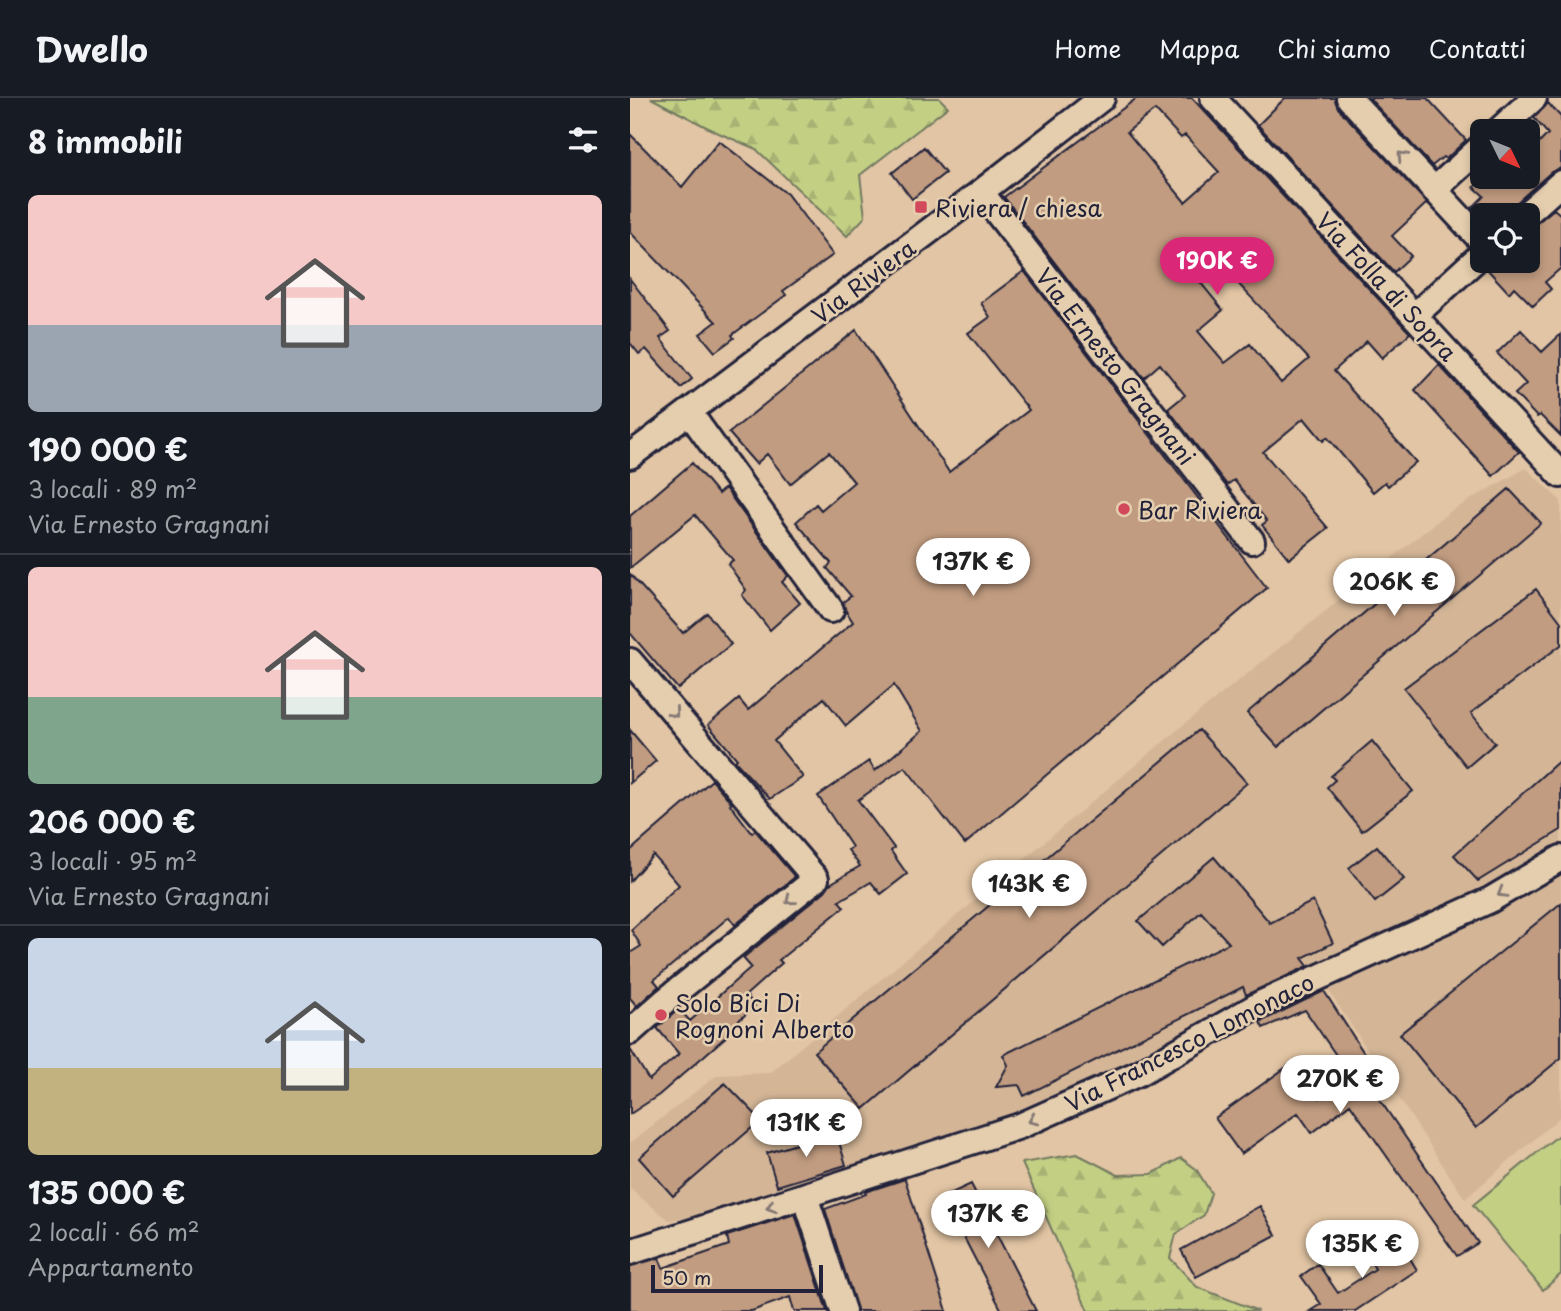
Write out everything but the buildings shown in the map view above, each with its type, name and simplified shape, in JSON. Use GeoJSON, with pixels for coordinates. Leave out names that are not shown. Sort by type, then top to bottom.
{"type":"FeatureCollection","features":[{"type":"Feature","properties":{"kind":"street","name":"Via Riviera"},"geometry":{"type":"LineString","coordinates":[[630,456],[1102,98]]}},
{"type":"Feature","properties":{"kind":"street","name":"Via Folla di Sopra"},"geometry":{"type":"LineString","coordinates":[[1213,98],[1561,475]]}},
{"type":"Feature","properties":{"kind":"street"},"geometry":{"type":"LineString","coordinates":[[1349,98],[1470,228]]}},
{"type":"Feature","properties":{"kind":"street"},"geometry":{"type":"LineString","coordinates":[[1511,119],[1534,98]]}},
{"type":"Feature","properties":{"kind":"street"},"geometry":{"type":"LineString","coordinates":[[1434,190],[1470,157]]}},
{"type":"Feature","properties":{"kind":"street","name":"Via Ernesto Gragnani"},"geometry":{"type":"LineString","coordinates":[[981,192],[1252,541]]}},
{"type":"Feature","properties":{"kind":"street"},"geometry":{"type":"LineString","coordinates":[[1540,205],[1557,194]]}},
{"type":"Feature","properties":{"kind":"street"},"geometry":{"type":"LineString","coordinates":[[1414,316],[1470,265]]}},
{"type":"Feature","properties":{"kind":"street"},"geometry":{"type":"LineString","coordinates":[[689,411],[831,610]]}},
{"type":"Feature","properties":{"kind":"street"},"geometry":{"type":"LineString","coordinates":[[630,661],[816,879],[630,1032]]}},
{"type":"Feature","properties":{"kind":"street","name":"Via Francesco Lomonaco"},"geometry":{"type":"LineString","coordinates":[[630,1252],[1020,1126],[1139,1073],[1262,1003],[1490,900],[1561,858]]}},
{"type":"Feature","properties":{"kind":"street"},"geometry":{"type":"LineString","coordinates":[[804,1196],[843,1311]]}},
{"type":"Feature","properties":{"kind":"shaded area"},"geometry":{"type":"Polygon","coordinates":[[[1526,468],[1561,501],[1561,1116],[1465,1199],[1321,979],[1254,1017],[1161,1077],[1003,1146],[813,1206],[669,1220],[630,1189],[630,1143],[717,1075],[770,1073],[1182,726],[1449,512],[1526,468]]]}},
{"type":"Feature","properties":{"kind":"green space"},"geometry":{"type":"Polygon","coordinates":[[[651,98],[939,98],[948,107],[860,175],[865,217],[847,236],[756,149],[714,131],[651,98]]]}},
{"type":"Feature","properties":{"kind":"green space"},"geometry":{"type":"Polygon","coordinates":[[[1561,1133],[1561,1274],[1543,1290],[1473,1205],[1561,1133]]]}},
{"type":"Feature","properties":{"kind":"green space"},"geometry":{"type":"Polygon","coordinates":[[[1077,1154],[1118,1175],[1152,1174],[1181,1158],[1196,1169],[1211,1193],[1204,1215],[1176,1234],[1170,1258],[1197,1287],[1258,1311],[1088,1311],[1022,1163],[1077,1154]]]}},
{"type":"Feature","properties":{"kind":"place","name":"Riviera / chiesa"},"geometry":{"type":"Point","coordinates":[921,207]}},
{"type":"Feature","properties":{"kind":"place","name":"Bar Riviera"},"geometry":{"type":"Point","coordinates":[1124,509]}},
{"type":"Feature","properties":{"kind":"place","name":"Solo Bici Di Rognoni Alberto"},"geometry":{"type":"Point","coordinates":[661,1015]}}]}
